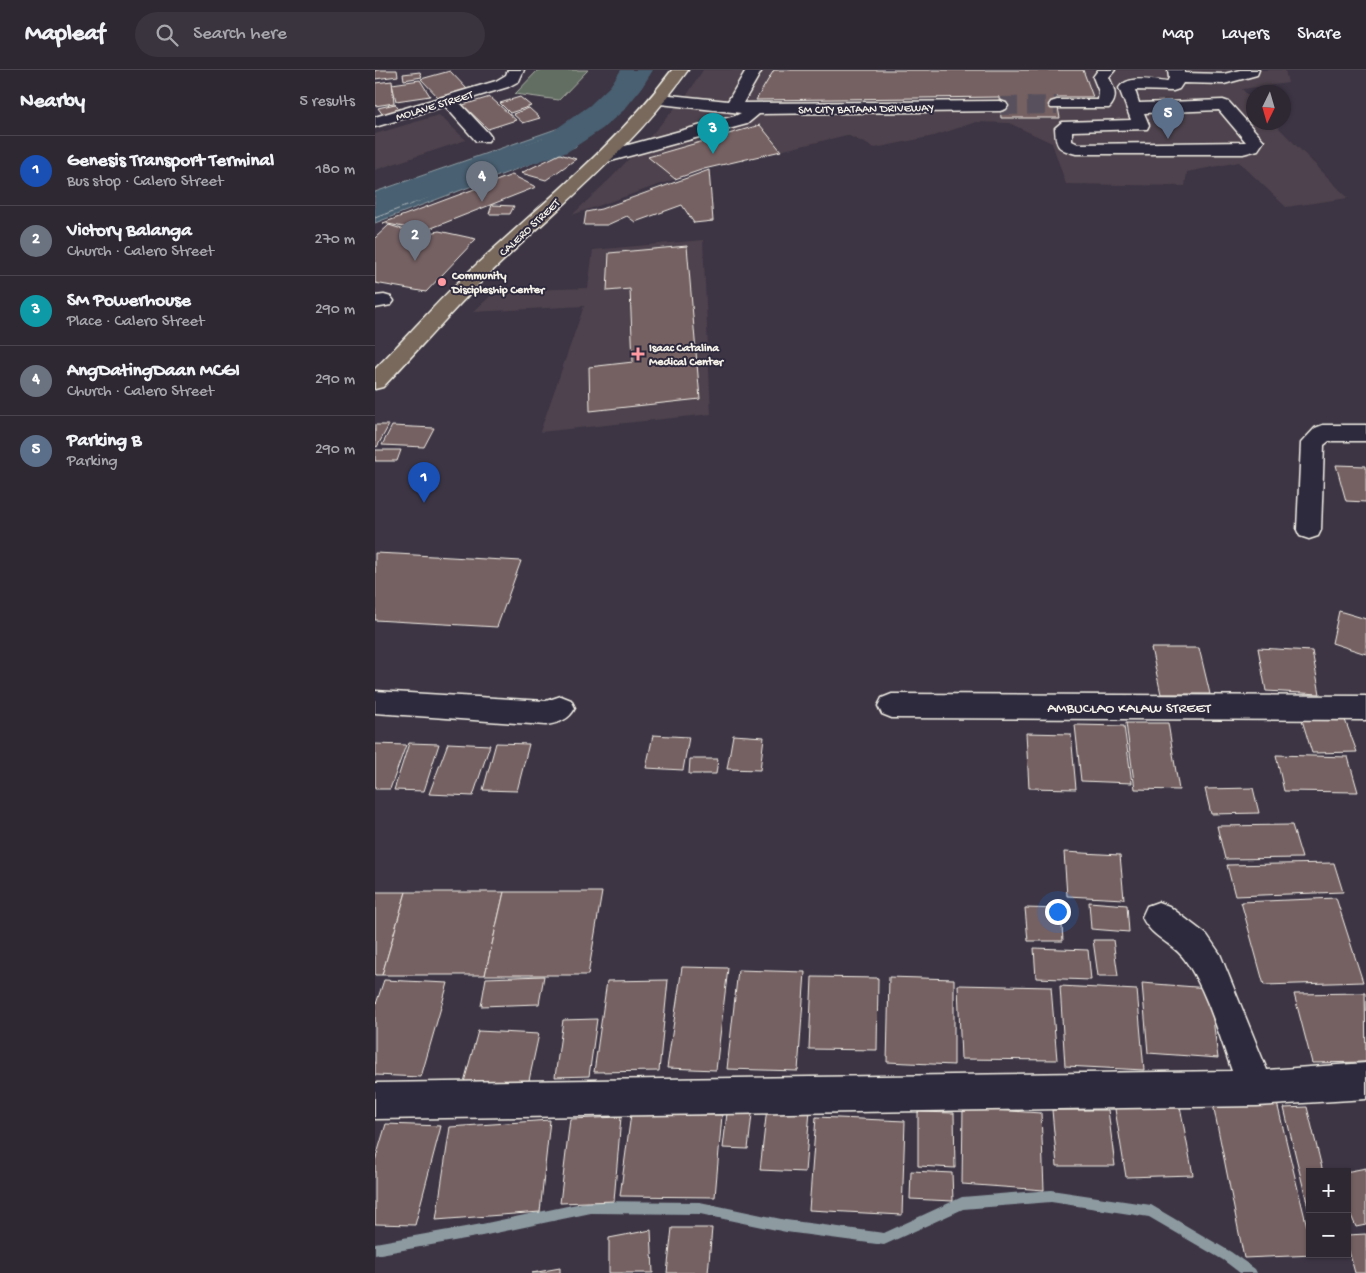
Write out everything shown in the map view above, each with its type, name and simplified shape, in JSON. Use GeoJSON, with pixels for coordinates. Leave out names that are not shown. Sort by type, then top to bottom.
{"type":"FeatureCollection","features":[{"type":"Feature","properties":{"kind":"main road","name":"CALERO STREET"},"geometry":{"type":"LineString","coordinates":[[375,382],[480,273],[605,157],[660,100],[680,70]]}},
{"type":"Feature","properties":{"kind":"street","name":"MOLAVE STREET"},"geometry":{"type":"LineString","coordinates":[[375,122],[502,84],[513,78],[516,70]]}},
{"type":"Feature","properties":{"kind":"street"},"geometry":{"type":"LineString","coordinates":[[733,107],[754,70]]}},
{"type":"Feature","properties":{"kind":"street"},"geometry":{"type":"LineString","coordinates":[[1057,105],[1103,105],[1107,102],[1108,96],[1101,77],[1107,70]]}},
{"type":"Feature","properties":{"kind":"street"},"geometry":{"type":"LineString","coordinates":[[1222,74],[1213,86],[1223,105],[1255,141],[1252,146],[1243,149],[1076,149],[1064,144],[1063,128],[1068,126],[1141,125],[1135,108],[1126,93],[1127,88],[1141,84],[1173,86],[1177,74],[1222,74],[1251,72],[1251,70]]}},
{"type":"Feature","properties":{"kind":"street"},"geometry":{"type":"LineString","coordinates":[[448,100],[482,138]]}},
{"type":"Feature","properties":{"kind":"street","name":"SM CITY BATAAN DRIVEWAY"},"geometry":{"type":"LineString","coordinates":[[660,100],[754,109],[1000,106]]}},
{"type":"Feature","properties":{"kind":"street"},"geometry":{"type":"LineString","coordinates":[[1135,108],[1223,105]]}},
{"type":"Feature","properties":{"kind":"street"},"geometry":{"type":"LineString","coordinates":[[605,157],[741,120],[754,109]]}},
{"type":"Feature","properties":{"kind":"street"},"geometry":{"type":"LineString","coordinates":[[1309,530],[1313,443],[1323,433],[1366,433]]}},
{"type":"Feature","properties":{"kind":"street"},"geometry":{"type":"LineString","coordinates":[[375,702],[546,713],[554,712],[561,708]]}},
{"type":"Feature","properties":{"kind":"street","name":"AMBUCLAO KALAW STREET"},"geometry":{"type":"LineString","coordinates":[[892,706],[1366,708]]}},
{"type":"Feature","properties":{"kind":"street"},"geometry":{"type":"LineString","coordinates":[[1158,917],[1195,946],[1208,965],[1257,1088]]}},
{"type":"Feature","properties":{"kind":"street"},"geometry":{"type":"LineString","coordinates":[[375,1101],[1257,1088],[1366,1081]]}},
{"type":"Feature","properties":{"kind":"shaded area"},"geometry":{"type":"Polygon","coordinates":[[[703,70],[1285,70],[1288,83],[1246,85],[1246,88],[1242,89],[1246,93],[1246,130],[1281,130],[1348,198],[1286,207],[1239,162],[1187,172],[1185,186],[1066,184],[1052,143],[1009,123],[976,122],[934,136],[875,148],[847,135],[704,169],[572,215],[612,177],[689,92],[703,70]]]}},
{"type":"Feature","properties":{"kind":"shaded area"},"geometry":{"type":"Polygon","coordinates":[[[439,115],[466,140],[375,170],[375,134],[439,115]]]}},
{"type":"Feature","properties":{"kind":"shaded area","name":"Isaac Catalina Medical Center"},"geometry":{"type":"Polygon","coordinates":[[[703,240],[711,414],[540,432],[584,306],[473,312],[496,291],[588,288],[593,250],[703,240]]]}},
{"type":"Feature","properties":{"kind":"green space"},"geometry":{"type":"Polygon","coordinates":[[[538,70],[588,70],[559,100],[515,94],[538,70]]]}},
{"type":"Feature","properties":{"kind":"water"},"geometry":{"type":"Polygon","coordinates":[[[559,128],[577,146],[375,223],[375,192],[559,128]]]}},
{"type":"Feature","properties":{"kind":"building"},"geometry":{"type":"Polygon","coordinates":[[[375,70],[397,70],[398,76],[375,79],[375,70]]]}},
{"type":"Feature","properties":{"kind":"building"},"geometry":{"type":"Polygon","coordinates":[[[774,70],[1083,70],[1093,97],[1056,97],[1060,118],[1001,118],[999,97],[756,100],[774,70]]]}},
{"type":"Feature","properties":{"kind":"building"},"geometry":{"type":"Polygon","coordinates":[[[450,71],[468,90],[439,98],[421,79],[450,71]]]}},
{"type":"Feature","properties":{"kind":"building"},"geometry":{"type":"Polygon","coordinates":[[[420,72],[422,77],[404,80],[403,74],[420,72]]]}},
{"type":"Feature","properties":{"kind":"building"},"geometry":{"type":"Polygon","coordinates":[[[420,80],[430,96],[396,101],[392,84],[420,80]]]}},
{"type":"Feature","properties":{"kind":"building"},"geometry":{"type":"Polygon","coordinates":[[[392,81],[394,103],[375,106],[375,83],[392,81]]]}},
{"type":"Feature","properties":{"kind":"building"},"geometry":{"type":"Polygon","coordinates":[[[490,97],[516,120],[488,129],[463,105],[490,97]]]}},
{"type":"Feature","properties":{"kind":"building"},"geometry":{"type":"Polygon","coordinates":[[[520,97],[531,106],[510,113],[500,103],[520,97]]]}},
{"type":"Feature","properties":{"kind":"building"},"geometry":{"type":"Polygon","coordinates":[[[395,104],[400,111],[383,115],[378,108],[395,104]]]}},
{"type":"Feature","properties":{"kind":"building"},"geometry":{"type":"Polygon","coordinates":[[[529,108],[540,118],[523,123],[513,114],[529,108]]]}},
{"type":"Feature","properties":{"kind":"building"},"geometry":{"type":"Polygon","coordinates":[[[760,125],[781,151],[704,169],[675,179],[648,157],[760,125]]]}},
{"type":"Feature","properties":{"kind":"building"},"geometry":{"type":"Polygon","coordinates":[[[560,154],[576,159],[546,180],[521,173],[560,154]]]}},
{"type":"Feature","properties":{"kind":"building"},"geometry":{"type":"Polygon","coordinates":[[[709,170],[713,221],[694,223],[682,205],[635,222],[627,216],[607,225],[584,225],[586,212],[601,209],[709,170]]]}},
{"type":"Feature","properties":{"kind":"building"},"geometry":{"type":"Polygon","coordinates":[[[512,175],[536,187],[424,231],[383,223],[512,175]]]}},
{"type":"Feature","properties":{"kind":"building"},"geometry":{"type":"Polygon","coordinates":[[[492,205],[514,206],[510,214],[489,214],[492,205]]]}},
{"type":"Feature","properties":{"kind":"building"},"geometry":{"type":"Polygon","coordinates":[[[389,225],[421,235],[439,231],[476,239],[426,292],[375,283],[375,238],[389,225]]]}},
{"type":"Feature","properties":{"kind":"building","name":"Isaac Catalina Medical Center"},"geometry":{"type":"Polygon","coordinates":[[[687,246],[700,399],[590,411],[589,367],[633,362],[630,289],[607,291],[609,253],[687,246]]]}},
{"type":"Feature","properties":{"kind":"building"},"geometry":{"type":"Polygon","coordinates":[[[375,425],[389,425],[377,447],[375,446],[375,425]]]}},
{"type":"Feature","properties":{"kind":"building"},"geometry":{"type":"Polygon","coordinates":[[[392,426],[434,428],[424,447],[382,445],[392,426]]]}},
{"type":"Feature","properties":{"kind":"building"},"geometry":{"type":"Polygon","coordinates":[[[375,450],[401,450],[397,461],[375,461],[375,450]]]}},
{"type":"Feature","properties":{"kind":"building"},"geometry":{"type":"Polygon","coordinates":[[[1336,465],[1366,466],[1366,502],[1346,501],[1336,465]]]}},
{"type":"Feature","properties":{"kind":"building"},"geometry":{"type":"Polygon","coordinates":[[[375,553],[521,561],[497,627],[375,620],[375,553]]]}},
{"type":"Feature","properties":{"kind":"building"},"geometry":{"type":"Polygon","coordinates":[[[1339,611],[1366,619],[1366,654],[1332,643],[1339,611]]]}},
{"type":"Feature","properties":{"kind":"building"},"geometry":{"type":"Polygon","coordinates":[[[1151,648],[1199,648],[1210,694],[1161,694],[1151,648]]]}},
{"type":"Feature","properties":{"kind":"building"},"geometry":{"type":"Polygon","coordinates":[[[1258,648],[1312,651],[1320,694],[1266,691],[1258,648]]]}},
{"type":"Feature","properties":{"kind":"building"},"geometry":{"type":"Polygon","coordinates":[[[1302,720],[1345,720],[1357,752],[1312,753],[1302,720]]]}},
{"type":"Feature","properties":{"kind":"building"},"geometry":{"type":"Polygon","coordinates":[[[1126,723],[1168,723],[1179,790],[1135,789],[1126,723]]]}},
{"type":"Feature","properties":{"kind":"building"},"geometry":{"type":"Polygon","coordinates":[[[1075,725],[1124,726],[1132,783],[1081,781],[1075,725]]]}},
{"type":"Feature","properties":{"kind":"building"},"geometry":{"type":"Polygon","coordinates":[[[1026,733],[1071,734],[1076,789],[1029,788],[1026,733]]]}},
{"type":"Feature","properties":{"kind":"building"},"geometry":{"type":"Polygon","coordinates":[[[653,735],[689,737],[683,770],[646,768],[653,735]]]}},
{"type":"Feature","properties":{"kind":"building"},"geometry":{"type":"Polygon","coordinates":[[[733,735],[764,737],[760,770],[727,769],[733,735]]]}},
{"type":"Feature","properties":{"kind":"building"},"geometry":{"type":"Polygon","coordinates":[[[409,743],[439,744],[424,791],[394,790],[409,743]]]}},
{"type":"Feature","properties":{"kind":"building"},"geometry":{"type":"Polygon","coordinates":[[[448,743],[490,745],[473,796],[429,794],[448,743]]]}},
{"type":"Feature","properties":{"kind":"building"},"geometry":{"type":"Polygon","coordinates":[[[496,743],[529,744],[517,791],[483,790],[496,743]]]}},
{"type":"Feature","properties":{"kind":"building"},"geometry":{"type":"Polygon","coordinates":[[[375,744],[406,745],[390,789],[375,789],[375,744]]]}},
{"type":"Feature","properties":{"kind":"building"},"geometry":{"type":"Polygon","coordinates":[[[1276,755],[1348,757],[1358,792],[1284,791],[1276,755]]]}},
{"type":"Feature","properties":{"kind":"building"},"geometry":{"type":"Polygon","coordinates":[[[690,759],[718,759],[716,774],[689,774],[690,759]]]}},
{"type":"Feature","properties":{"kind":"building"},"geometry":{"type":"Polygon","coordinates":[[[1253,788],[1259,813],[1211,814],[1205,789],[1253,788]]]}},
{"type":"Feature","properties":{"kind":"building"},"geometry":{"type":"Polygon","coordinates":[[[1292,825],[1302,858],[1225,859],[1217,826],[1292,825]]]}},
{"type":"Feature","properties":{"kind":"building"},"geometry":{"type":"Polygon","coordinates":[[[1064,852],[1120,855],[1124,899],[1067,896],[1064,852]]]}},
{"type":"Feature","properties":{"kind":"building"},"geometry":{"type":"Polygon","coordinates":[[[1334,863],[1343,892],[1235,896],[1227,865],[1334,863]]]}},
{"type":"Feature","properties":{"kind":"building"},"geometry":{"type":"Polygon","coordinates":[[[375,892],[406,892],[382,975],[375,975],[375,892]]]}},
{"type":"Feature","properties":{"kind":"building"},"geometry":{"type":"Polygon","coordinates":[[[406,892],[504,892],[485,975],[382,975],[406,892]]]}},
{"type":"Feature","properties":{"kind":"building"},"geometry":{"type":"Polygon","coordinates":[[[504,892],[602,892],[588,975],[485,975],[504,892]]]}},
{"type":"Feature","properties":{"kind":"building"},"geometry":{"type":"Polygon","coordinates":[[[1336,898],[1363,982],[1264,985],[1241,902],[1336,898]]]}},
{"type":"Feature","properties":{"kind":"building"},"geometry":{"type":"Polygon","coordinates":[[[1089,902],[1127,905],[1129,932],[1091,929],[1089,902]]]}},
{"type":"Feature","properties":{"kind":"building"},"geometry":{"type":"Polygon","coordinates":[[[1025,908],[1061,909],[1063,941],[1028,941],[1025,908]]]}},
{"type":"Feature","properties":{"kind":"building"},"geometry":{"type":"Polygon","coordinates":[[[1093,940],[1113,940],[1118,976],[1098,976],[1093,940]]]}},
{"type":"Feature","properties":{"kind":"building"},"geometry":{"type":"Polygon","coordinates":[[[1034,948],[1088,950],[1091,980],[1036,978],[1034,948]]]}},
{"type":"Feature","properties":{"kind":"building"},"geometry":{"type":"Polygon","coordinates":[[[682,967],[728,968],[716,1070],[667,1068],[682,967]]]}},
{"type":"Feature","properties":{"kind":"building"},"geometry":{"type":"Polygon","coordinates":[[[738,970],[805,972],[798,1071],[727,1069],[738,970]]]}},
{"type":"Feature","properties":{"kind":"building"},"geometry":{"type":"Polygon","coordinates":[[[544,976],[539,1004],[481,1006],[486,978],[544,976]]]}},
{"type":"Feature","properties":{"kind":"building"},"geometry":{"type":"Polygon","coordinates":[[[812,977],[878,978],[877,1050],[809,1049],[812,977]]]}},
{"type":"Feature","properties":{"kind":"building"},"geometry":{"type":"Polygon","coordinates":[[[889,977],[954,979],[954,1065],[887,1062],[889,977]]]}},
{"type":"Feature","properties":{"kind":"building"},"geometry":{"type":"Polygon","coordinates":[[[384,980],[448,983],[421,1077],[375,1075],[375,1007],[384,980]]]}},
{"type":"Feature","properties":{"kind":"building"},"geometry":{"type":"Polygon","coordinates":[[[668,980],[659,1071],[594,1072],[607,981],[668,980]]]}},
{"type":"Feature","properties":{"kind":"building"},"geometry":{"type":"Polygon","coordinates":[[[1142,983],[1209,988],[1218,1058],[1148,1053],[1142,983]]]}},
{"type":"Feature","properties":{"kind":"building"},"geometry":{"type":"Polygon","coordinates":[[[958,985],[1051,987],[1057,1060],[961,1059],[958,985]]]}},
{"type":"Feature","properties":{"kind":"building"},"geometry":{"type":"Polygon","coordinates":[[[1060,986],[1137,990],[1144,1070],[1065,1066],[1060,986]]]}},
{"type":"Feature","properties":{"kind":"building"},"geometry":{"type":"Polygon","coordinates":[[[1365,993],[1366,1062],[1312,1063],[1294,994],[1365,993]]]}},
{"type":"Feature","properties":{"kind":"building"},"geometry":{"type":"Polygon","coordinates":[[[597,1019],[589,1076],[555,1077],[563,1020],[597,1019]]]}},
{"type":"Feature","properties":{"kind":"building"},"geometry":{"type":"Polygon","coordinates":[[[478,1031],[539,1034],[528,1085],[464,1082],[478,1031]]]}},
{"type":"Feature","properties":{"kind":"building"},"geometry":{"type":"Polygon","coordinates":[[[1179,1101],[1193,1175],[1126,1177],[1114,1103],[1179,1101]]]}},
{"type":"Feature","properties":{"kind":"building"},"geometry":{"type":"Polygon","coordinates":[[[1277,1103],[1306,1223],[1306,1255],[1244,1258],[1213,1104],[1277,1103]]]}},
{"type":"Feature","properties":{"kind":"building"},"geometry":{"type":"Polygon","coordinates":[[[1307,1107],[1322,1168],[1306,1168],[1306,1199],[1284,1108],[1307,1107]]]}},
{"type":"Feature","properties":{"kind":"building"},"geometry":{"type":"Polygon","coordinates":[[[767,1108],[810,1110],[805,1172],[760,1170],[767,1108]]]}},
{"type":"Feature","properties":{"kind":"building"},"geometry":{"type":"Polygon","coordinates":[[[963,1108],[1041,1113],[1044,1190],[962,1184],[963,1108]]]}},
{"type":"Feature","properties":{"kind":"building"},"geometry":{"type":"Polygon","coordinates":[[[1052,1110],[1108,1110],[1115,1166],[1057,1166],[1052,1110]]]}},
{"type":"Feature","properties":{"kind":"building"},"geometry":{"type":"Polygon","coordinates":[[[918,1112],[954,1113],[955,1168],[918,1166],[918,1112]]]}},
{"type":"Feature","properties":{"kind":"building"},"geometry":{"type":"Polygon","coordinates":[[[727,1113],[752,1114],[748,1149],[723,1148],[727,1113]]]}},
{"type":"Feature","properties":{"kind":"building"},"geometry":{"type":"Polygon","coordinates":[[[631,1114],[722,1115],[715,1197],[620,1196],[631,1114]]]}},
{"type":"Feature","properties":{"kind":"building"},"geometry":{"type":"Polygon","coordinates":[[[621,1117],[614,1201],[560,1203],[570,1119],[621,1117]]]}},
{"type":"Feature","properties":{"kind":"building"},"geometry":{"type":"Polygon","coordinates":[[[816,1117],[905,1121],[902,1215],[809,1210],[816,1117]]]}},
{"type":"Feature","properties":{"kind":"building"},"geometry":{"type":"Polygon","coordinates":[[[550,1120],[540,1212],[436,1220],[450,1127],[550,1120]]]}},
{"type":"Feature","properties":{"kind":"building"},"geometry":{"type":"Polygon","coordinates":[[[386,1124],[441,1126],[415,1225],[375,1224],[375,1161],[386,1124]]]}},
{"type":"Feature","properties":{"kind":"building"},"geometry":{"type":"Polygon","coordinates":[[[1366,1168],[1366,1225],[1356,1227],[1351,1215],[1351,1171],[1366,1168]]]}},
{"type":"Feature","properties":{"kind":"building"},"geometry":{"type":"Polygon","coordinates":[[[911,1171],[952,1173],[953,1201],[910,1199],[911,1171]]]}},
{"type":"Feature","properties":{"kind":"building"},"geometry":{"type":"Polygon","coordinates":[[[672,1228],[712,1228],[708,1273],[667,1273],[672,1228]]]}},
{"type":"Feature","properties":{"kind":"building"},"geometry":{"type":"Polygon","coordinates":[[[651,1230],[653,1273],[609,1273],[609,1238],[651,1230]]]}},
{"type":"Feature","properties":{"kind":"building"},"geometry":{"type":"Polygon","coordinates":[[[1366,1234],[1366,1273],[1355,1273],[1351,1258],[1351,1235],[1366,1234]]]}},
{"type":"Feature","properties":{"kind":"building"},"geometry":{"type":"Polygon","coordinates":[[[560,1268],[560,1273],[532,1273],[560,1268]]]}},
{"type":"Feature","properties":{"kind":"waterway"},"geometry":{"type":"LineString","coordinates":[[375,205],[555,145],[590,122],[612,103],[630,82],[637,70]]}},
{"type":"Feature","properties":{"kind":"waterway"},"geometry":{"type":"LineString","coordinates":[[375,1249],[482,1230],[591,1207],[700,1208],[786,1226],[884,1239],[962,1203],[1051,1196],[1151,1211],[1227,1256],[1251,1273]]}},
{"type":"Feature","properties":{"kind":"tunnel"},"geometry":{"type":"LineString","coordinates":[[1000,106],[1057,105]]}},
{"type":"Feature","properties":{"kind":"place","name":"Parking B"},"geometry":{"type":"Point","coordinates":[1168,139]}},
{"type":"Feature","properties":{"kind":"place","name":"SM Powerhouse"},"geometry":{"type":"Point","coordinates":[713,154]}},
{"type":"Feature","properties":{"kind":"place","name":"AngDatingDaan MCGI"},"geometry":{"type":"Point","coordinates":[482,202]}},
{"type":"Feature","properties":{"kind":"place","name":"Victory Balanga"},"geometry":{"type":"Point","coordinates":[415,261]}},
{"type":"Feature","properties":{"kind":"place","name":"Community Discipleship Center"},"geometry":{"type":"Point","coordinates":[442,282]}},
{"type":"Feature","properties":{"kind":"place","name":"Isaac Catalina Medical Center"},"geometry":{"type":"Point","coordinates":[638,354]}},
{"type":"Feature","properties":{"kind":"place","name":"Genesis Transport Terminal"},"geometry":{"type":"Point","coordinates":[424,503]}}]}
